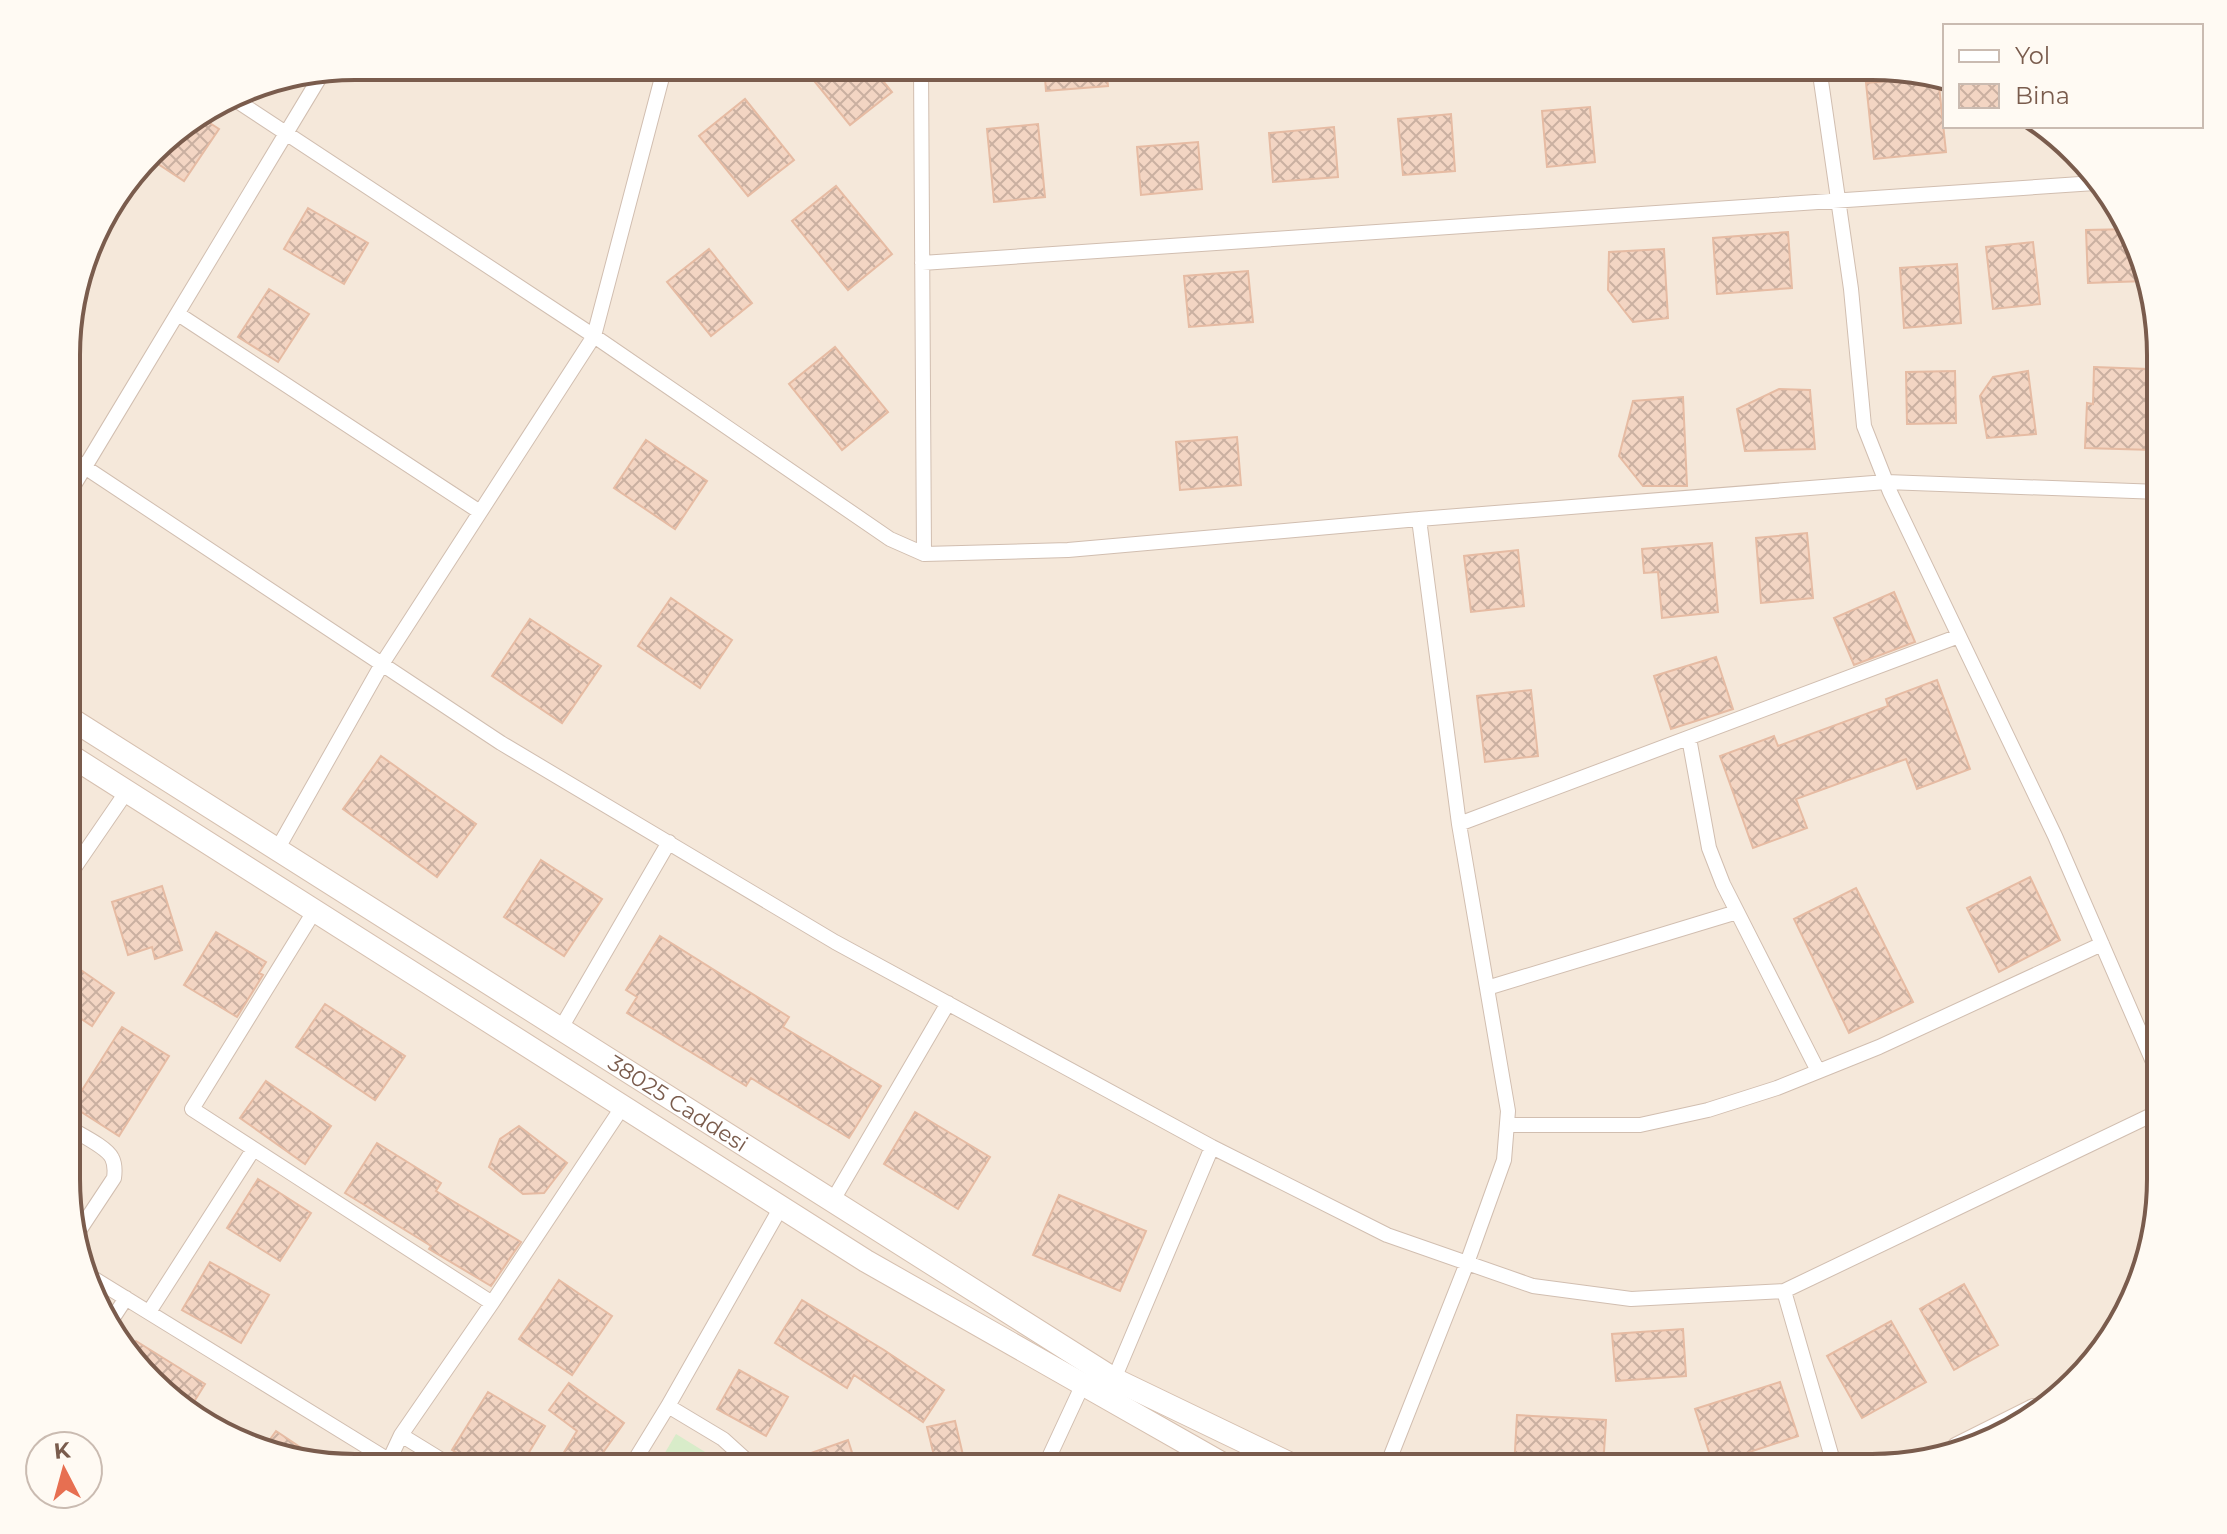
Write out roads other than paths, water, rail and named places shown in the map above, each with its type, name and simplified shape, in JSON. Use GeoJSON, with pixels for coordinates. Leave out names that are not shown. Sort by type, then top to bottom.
{"type":"FeatureCollection","features":[{"type":"Feature","properties":{"kind":"main road","name":"38025 Caddesi"},"geometry":{"type":"LineString","coordinates":[[80,725],[1114,1379],[1269,1454]]}},
{"type":"Feature","properties":{"kind":"main road","name":"38025 Caddesi"},"geometry":{"type":"LineString","coordinates":[[80,762],[866,1261],[1205,1454]]}},
{"type":"Feature","properties":{"kind":"street"},"geometry":{"type":"LineString","coordinates":[[278,848],[382,664],[594,336],[661,81]]}},
{"type":"Feature","properties":{"kind":"street"},"geometry":{"type":"LineString","coordinates":[[921,81],[924,554]]}},
{"type":"Feature","properties":{"kind":"street"},"geometry":{"type":"LineString","coordinates":[[1821,81],[1851,289],[1864,426],[1886,482],[2055,836],[2146,1046]]}},
{"type":"Feature","properties":{"kind":"street"},"geometry":{"type":"LineString","coordinates":[[80,476],[316,83]]}},
{"type":"Feature","properties":{"kind":"street"},"geometry":{"type":"LineString","coordinates":[[243,104],[594,336],[890,539],[924,554],[1068,550],[1886,482],[2146,491]]}},
{"type":"Feature","properties":{"kind":"street"},"geometry":{"type":"LineString","coordinates":[[922,263],[2086,184]]}},
{"type":"Feature","properties":{"kind":"street"},"geometry":{"type":"LineString","coordinates":[[178,314],[480,512]]}},
{"type":"Feature","properties":{"kind":"street"},"geometry":{"type":"LineString","coordinates":[[80,465],[501,743],[835,942],[1212,1147],[1387,1235],[1533,1286],[1631,1299],[1784,1291],[2146,1118]]}},
{"type":"Feature","properties":{"kind":"street"},"geometry":{"type":"LineString","coordinates":[[1392,1454],[1504,1160],[1508,1111],[1459,824],[1419,519]]}},
{"type":"Feature","properties":{"kind":"street"},"geometry":{"type":"LineString","coordinates":[[1459,824],[1959,636]]}},
{"type":"Feature","properties":{"kind":"street"},"geometry":{"type":"LineString","coordinates":[[1689,738],[1709,848],[1723,884],[1818,1071]]}},
{"type":"Feature","properties":{"kind":"street"},"geometry":{"type":"LineString","coordinates":[[81,859],[127,791]]}},
{"type":"Feature","properties":{"kind":"street"},"geometry":{"type":"LineString","coordinates":[[561,1028],[669,842]]}},
{"type":"Feature","properties":{"kind":"street"},"geometry":{"type":"LineString","coordinates":[[315,910],[192,1109],[492,1303]]}},
{"type":"Feature","properties":{"kind":"street"},"geometry":{"type":"LineString","coordinates":[[1487,988],[1737,912]]}},
{"type":"Feature","properties":{"kind":"street"},"geometry":{"type":"LineString","coordinates":[[1507,1125],[1640,1125],[1708,1110],[1777,1088],[1879,1047],[2102,944]]}},
{"type":"Feature","properties":{"kind":"street"},"geometry":{"type":"LineString","coordinates":[[833,1200],[948,1003]]}},
{"type":"Feature","properties":{"kind":"street"},"geometry":{"type":"LineString","coordinates":[[393,1453],[401,1435],[623,1106]]}},
{"type":"Feature","properties":{"kind":"street"},"geometry":{"type":"LineString","coordinates":[[81,1135],[109,1153],[115,1169],[114,1178],[84,1223]]}},
{"type":"Feature","properties":{"kind":"street"},"geometry":{"type":"LineString","coordinates":[[1114,1379],[1212,1147]]}},
{"type":"Feature","properties":{"kind":"street"},"geometry":{"type":"LineString","coordinates":[[149,1312],[253,1150]]}},
{"type":"Feature","properties":{"kind":"street"},"geometry":{"type":"LineString","coordinates":[[639,1453],[781,1207]]}},
{"type":"Feature","properties":{"kind":"street"},"geometry":{"type":"LineString","coordinates":[[100,1283],[371,1453]]}},
{"type":"Feature","properties":{"kind":"street"},"geometry":{"type":"LineString","coordinates":[[1784,1291],[1831,1454]]}},
{"type":"Feature","properties":{"kind":"street"},"geometry":{"type":"LineString","coordinates":[[116,1314],[126,1298]]}},
{"type":"Feature","properties":{"kind":"street"},"geometry":{"type":"LineString","coordinates":[[1051,1453],[1083,1384]]}},
{"type":"Feature","properties":{"kind":"street"},"geometry":{"type":"LineString","coordinates":[[668,1406],[723,1439],[739,1453]]}},
{"type":"Feature","properties":{"kind":"street"},"geometry":{"type":"LineString","coordinates":[[401,1435],[430,1453]]}}]}
